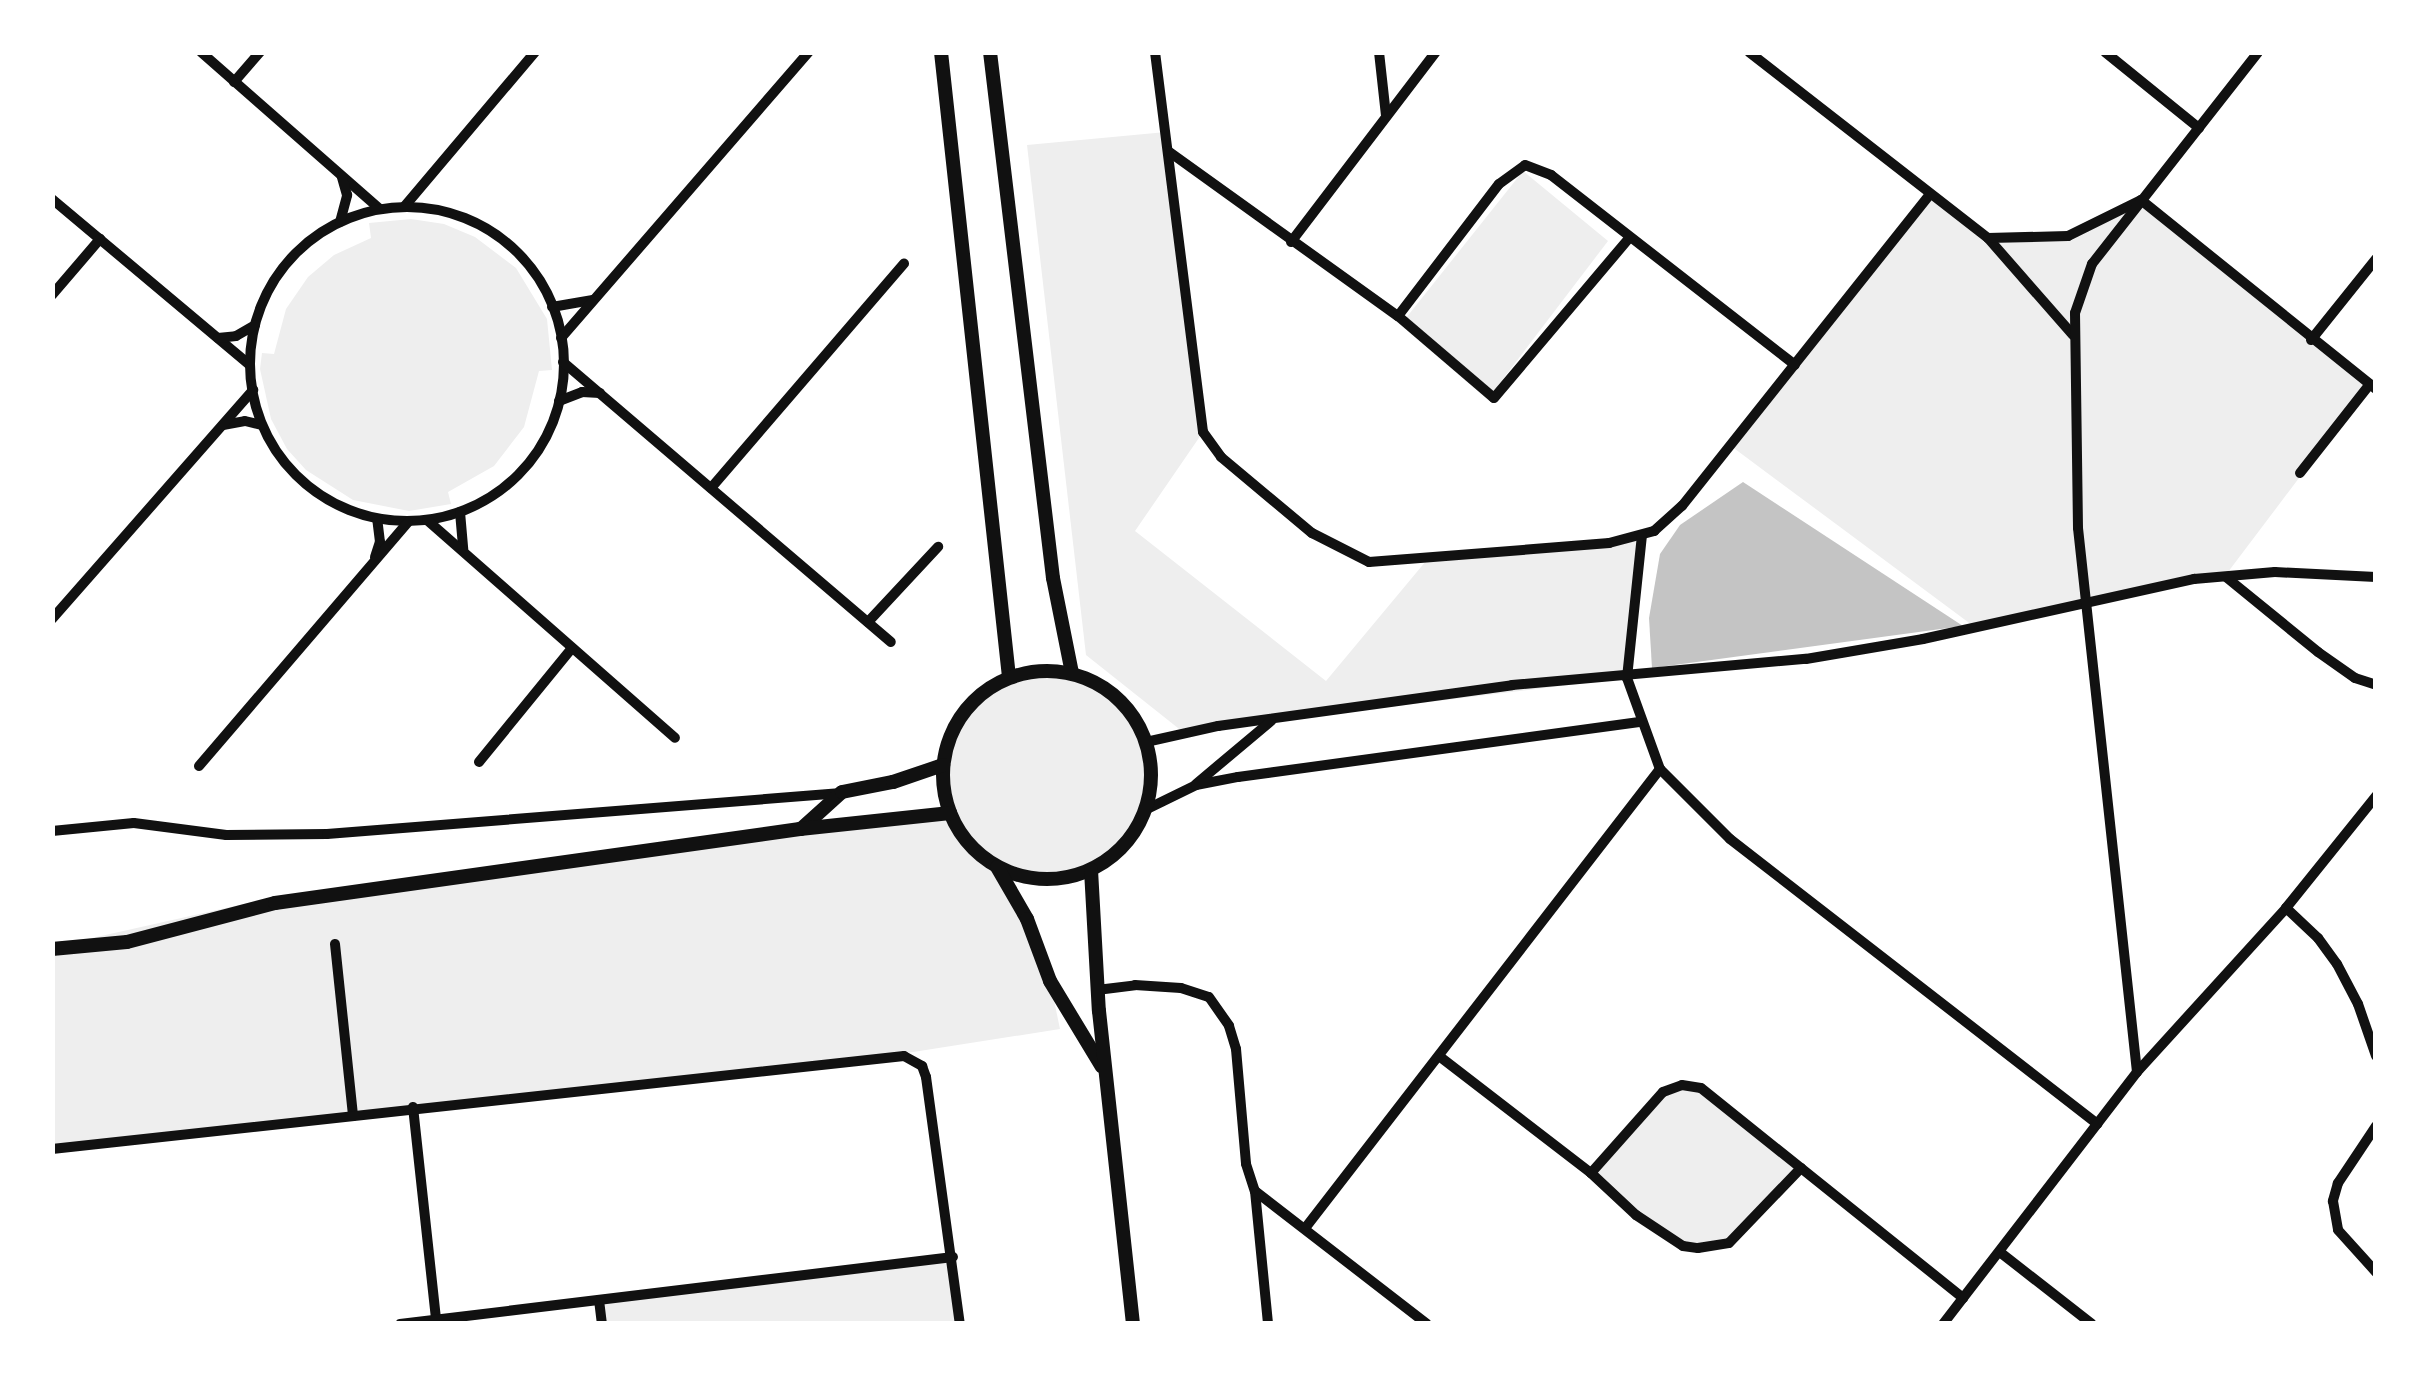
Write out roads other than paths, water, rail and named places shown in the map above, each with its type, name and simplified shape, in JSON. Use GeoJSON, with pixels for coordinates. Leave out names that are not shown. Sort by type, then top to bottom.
{"type":"FeatureCollection","features":[{"type":"Feature","properties":{"kind":"street"},"geometry":{"type":"LineString","coordinates":[[201,52],[380,209]]}},
{"type":"Feature","properties":{"kind":"street"},"geometry":{"type":"LineString","coordinates":[[234,82],[260,52]]}},
{"type":"Feature","properties":{"kind":"street"},"geometry":{"type":"LineString","coordinates":[[404,207],[536,52]]}},
{"type":"Feature","properties":{"kind":"street"},"geometry":{"type":"LineString","coordinates":[[561,338],[809,52]]}},
{"type":"Feature","properties":{"kind":"street"},"geometry":{"type":"LineString","coordinates":[[940,52],[1008,677]]}},
{"type":"Feature","properties":{"kind":"street"},"geometry":{"type":"LineString","coordinates":[[990,52],[1053,578],[1072,673]]}},
{"type":"Feature","properties":{"kind":"street"},"geometry":{"type":"LineString","coordinates":[[1154,52],[1204,432],[1222,457],[1312,533],[1344,553],[1369,562],[1391,564],[1609,543],[1642,535],[1682,506],[1929,196]]}},
{"type":"Feature","properties":{"kind":"street"},"geometry":{"type":"LineString","coordinates":[[1378,52],[1386,115]]}},
{"type":"Feature","properties":{"kind":"street"},"geometry":{"type":"LineString","coordinates":[[1292,242],[1436,52]]}},
{"type":"Feature","properties":{"kind":"street"},"geometry":{"type":"LineString","coordinates":[[1749,52],[1929,196],[1988,238],[2073,335]]}},
{"type":"Feature","properties":{"kind":"street"},"geometry":{"type":"LineString","coordinates":[[2105,52],[2198,128]]}},
{"type":"Feature","properties":{"kind":"street"},"geometry":{"type":"LineString","coordinates":[[2137,1072],[2084,603],[2073,335],[2076,310],[2092,264],[2258,52]]}},
{"type":"Feature","properties":{"kind":"street"},"geometry":{"type":"LineString","coordinates":[[1168,151],[1398,316],[1494,398],[1629,238]]}},
{"type":"Feature","properties":{"kind":"street"},"geometry":{"type":"LineString","coordinates":[[1398,316],[1506,176],[1525,165],[1551,175],[1795,365]]}},
{"type":"Feature","properties":{"kind":"street"},"geometry":{"type":"LineString","coordinates":[[432,174],[428,193],[435,210]]}},
{"type":"Feature","properties":{"kind":"street"},"geometry":{"type":"LineString","coordinates":[[340,222],[347,195],[342,176]]}},
{"type":"Feature","properties":{"kind":"street"},"geometry":{"type":"LineString","coordinates":[[52,199],[250,365]]}},
{"type":"Feature","properties":{"kind":"street"},"geometry":{"type":"LineString","coordinates":[[1988,238],[2068,236],[2140,200]]}},
{"type":"Feature","properties":{"kind":"street"},"geometry":{"type":"LineString","coordinates":[[2140,200],[2372,386],[2300,473]]}},
{"type":"Feature","properties":{"kind":"street"},"geometry":{"type":"LineString","coordinates":[[404,207],[435,210],[473,222],[506,243],[534,272],[552,307],[563,362],[559,402],[542,445],[518,476],[494,495],[460,512],[408,522],[377,519],[340,507],[308,486],[282,458],[262,425],[250,365],[256,325],[268,290],[286,264],[309,242],[340,222],[380,209],[404,207]]}},
{"type":"Feature","properties":{"kind":"street"},"geometry":{"type":"LineString","coordinates":[[52,295],[100,239]]}},
{"type":"Feature","properties":{"kind":"street"},"geometry":{"type":"LineString","coordinates":[[2312,340],[2376,259]]}},
{"type":"Feature","properties":{"kind":"street"},"geometry":{"type":"LineString","coordinates":[[710,488],[904,264]]}},
{"type":"Feature","properties":{"kind":"street"},"geometry":{"type":"LineString","coordinates":[[552,307],[574,306],[596,298]]}},
{"type":"Feature","properties":{"kind":"street"},"geometry":{"type":"LineString","coordinates":[[216,338],[236,336],[256,325]]}},
{"type":"Feature","properties":{"kind":"street"},"geometry":{"type":"LineString","coordinates":[[563,362],[891,642]]}},
{"type":"Feature","properties":{"kind":"street"},"geometry":{"type":"LineString","coordinates":[[52,619],[253,390]]}},
{"type":"Feature","properties":{"kind":"street"},"geometry":{"type":"LineString","coordinates":[[559,402],[582,392],[601,394]]}},
{"type":"Feature","properties":{"kind":"street"},"geometry":{"type":"LineString","coordinates":[[222,425],[245,421],[262,425]]}},
{"type":"Feature","properties":{"kind":"street"},"geometry":{"type":"LineString","coordinates":[[460,512],[458,527],[466,554]]}},
{"type":"Feature","properties":{"kind":"street"},"geometry":{"type":"LineString","coordinates":[[373,562],[380,542],[377,519]]}},
{"type":"Feature","properties":{"kind":"street"},"geometry":{"type":"LineString","coordinates":[[427,520],[676,738]]}},
{"type":"Feature","properties":{"kind":"street"},"geometry":{"type":"LineString","coordinates":[[198,766],[408,522]]}},
{"type":"Feature","properties":{"kind":"street"},"geometry":{"type":"LineString","coordinates":[[1642,535],[1627,678],[1639,722],[1660,769],[1730,838],[2098,1124]]}},
{"type":"Feature","properties":{"kind":"street"},"geometry":{"type":"LineString","coordinates":[[868,622],[938,547]]}},
{"type":"Feature","properties":{"kind":"street"},"geometry":{"type":"LineString","coordinates":[[1146,742],[1512,685],[1627,678],[1806,659],[1923,639],[2226,576],[2275,572],[2376,577]]}},
{"type":"Feature","properties":{"kind":"street"},"geometry":{"type":"LineString","coordinates":[[2226,576],[2318,652],[2355,678],[2376,684]]}},
{"type":"Feature","properties":{"kind":"street"},"geometry":{"type":"LineString","coordinates":[[479,762],[572,648]]}},
{"type":"Feature","properties":{"kind":"street"},"geometry":{"type":"LineString","coordinates":[[1040,671],[1072,673],[1104,687],[1129,711],[1146,742],[1150,776],[1145,810],[1120,850],[1091,870],[1061,879],[1039,880],[998,867],[969,844],[950,813],[943,765],[950,737],[963,712],[984,691],[1008,677],[1040,671]]}},
{"type":"Feature","properties":{"kind":"street"},"geometry":{"type":"LineString","coordinates":[[1196,785],[1230,751],[1273,720]]}},
{"type":"Feature","properties":{"kind":"street"},"geometry":{"type":"LineString","coordinates":[[1145,810],[1196,785],[1639,722]]}},
{"type":"Feature","properties":{"kind":"street"},"geometry":{"type":"LineString","coordinates":[[52,831],[134,823],[226,834],[287,836],[842,792],[893,782],[943,765]]}},
{"type":"Feature","properties":{"kind":"street"},"geometry":{"type":"LineString","coordinates":[[1306,1226],[1660,769]]}},
{"type":"Feature","properties":{"kind":"street"},"geometry":{"type":"LineString","coordinates":[[800,829],[842,792]]}},
{"type":"Feature","properties":{"kind":"street"},"geometry":{"type":"LineString","coordinates":[[1944,1324],[2137,1072],[2286,908],[2376,796]]}},
{"type":"Feature","properties":{"kind":"street"},"geometry":{"type":"LineString","coordinates":[[52,950],[128,942],[276,903],[800,829],[950,813]]}},
{"type":"Feature","properties":{"kind":"street"},"geometry":{"type":"LineString","coordinates":[[998,867],[1027,919],[1050,981],[1106,1072]]}},
{"type":"Feature","properties":{"kind":"street"},"geometry":{"type":"LineString","coordinates":[[1091,870],[1097,990],[1134,1324]]}},
{"type":"Feature","properties":{"kind":"street"},"geometry":{"type":"LineString","coordinates":[[2286,908],[2318,938],[2337,964],[2358,1004],[2376,1056]]}},
{"type":"Feature","properties":{"kind":"street"},"geometry":{"type":"LineString","coordinates":[[335,944],[353,1116]]}},
{"type":"Feature","properties":{"kind":"street"},"geometry":{"type":"LineString","coordinates":[[1097,990],[1135,985],[1180,988],[1210,998],[1229,1026],[1236,1048],[1245,1153],[1255,1190],[1268,1324]]}},
{"type":"Feature","properties":{"kind":"street"},"geometry":{"type":"LineString","coordinates":[[52,1149],[904,1056],[922,1066],[954,1257],[960,1324]]}},
{"type":"Feature","properties":{"kind":"street"},"geometry":{"type":"LineString","coordinates":[[1440,1056],[1667,1237],[1698,1248],[1717,1248],[1742,1234],[1801,1168]]}},
{"type":"Feature","properties":{"kind":"street"},"geometry":{"type":"LineString","coordinates":[[1591,1173],[1663,1092],[1692,1085],[1714,1097],[1963,1298]]}},
{"type":"Feature","properties":{"kind":"street"},"geometry":{"type":"LineString","coordinates":[[413,1107],[436,1319]]}},
{"type":"Feature","properties":{"kind":"street"},"geometry":{"type":"LineString","coordinates":[[2371,1268],[2338,1230],[2332,1202],[2338,1183],[2376,1126]]}},
{"type":"Feature","properties":{"kind":"street"},"geometry":{"type":"LineString","coordinates":[[1255,1190],[1427,1324]]}},
{"type":"Feature","properties":{"kind":"street"},"geometry":{"type":"LineString","coordinates":[[2001,1252],[2092,1324]]}},
{"type":"Feature","properties":{"kind":"street"},"geometry":{"type":"LineString","coordinates":[[400,1324],[954,1257]]}},
{"type":"Feature","properties":{"kind":"street"},"geometry":{"type":"LineString","coordinates":[[600,1300],[602,1324]]}}]}
